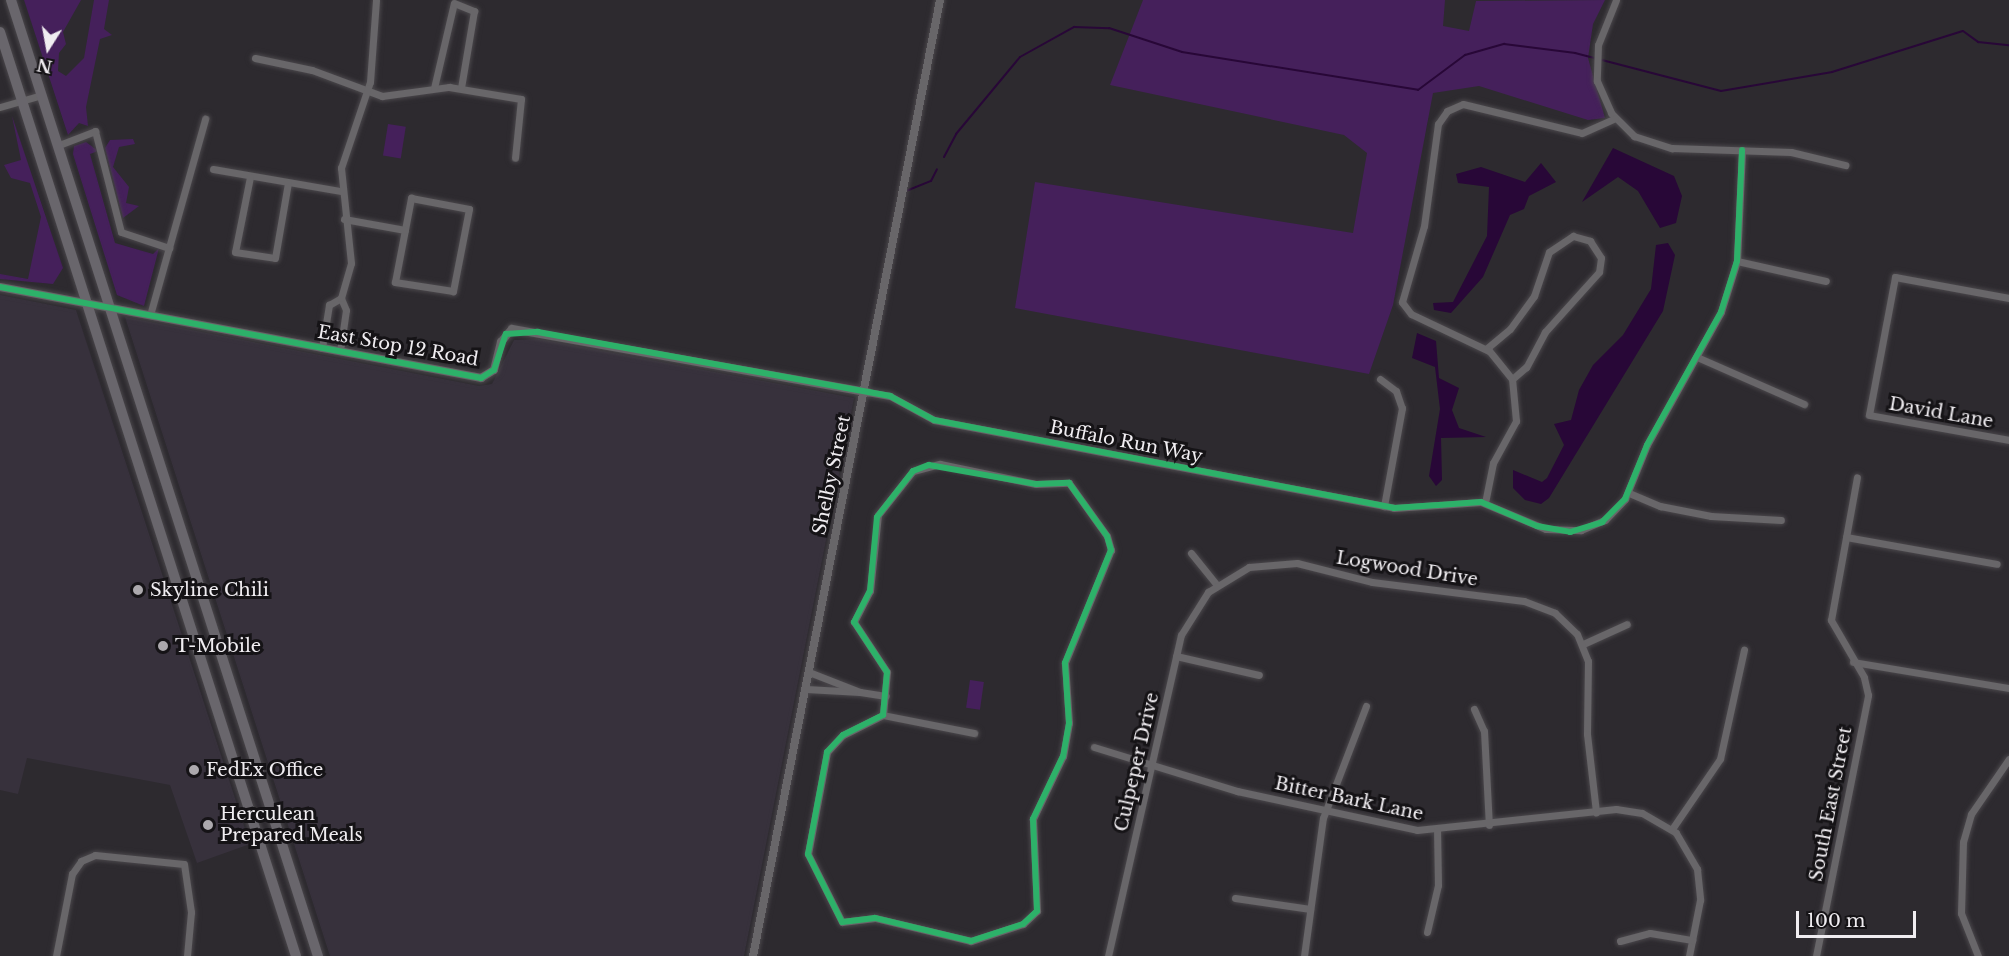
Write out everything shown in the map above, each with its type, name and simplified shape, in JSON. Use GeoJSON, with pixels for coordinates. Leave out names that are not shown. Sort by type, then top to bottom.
{"type":"FeatureCollection","features":[{"type":"Feature","properties":{"kind":"main road"},"geometry":{"type":"LineString","coordinates":[[11,0],[318,956]]}},
{"type":"Feature","properties":{"kind":"main road"},"geometry":{"type":"LineString","coordinates":[[0,32],[296,956]]}},
{"type":"Feature","properties":{"kind":"street"},"geometry":{"type":"LineString","coordinates":[[340,351],[346,310],[342,298],[351,263],[341,192],[345,146],[368,90],[376,0]]}},
{"type":"Feature","properties":{"kind":"street","name":"Shelby Street"},"geometry":{"type":"LineString","coordinates":[[753,956],[867,392],[940,0]]}},
{"type":"Feature","properties":{"kind":"street"},"geometry":{"type":"LineString","coordinates":[[1616,0],[1596,57],[1599,89],[1615,118],[1653,145],[1791,152],[1845,165]]}},
{"type":"Feature","properties":{"kind":"street"},"geometry":{"type":"LineString","coordinates":[[434,88],[454,3],[474,10],[461,88]]}},
{"type":"Feature","properties":{"kind":"street"},"geometry":{"type":"LineString","coordinates":[[255,58],[368,90],[398,96],[434,88],[461,88],[523,100],[515,158]]}},
{"type":"Feature","properties":{"kind":"street"},"geometry":{"type":"LineString","coordinates":[[0,107],[42,95]]}},
{"type":"Feature","properties":{"kind":"street"},"geometry":{"type":"LineString","coordinates":[[1615,118],[1587,133],[1469,104],[1447,111],[1437,128],[1424,226],[1403,303],[1411,314],[1486,349],[1512,379],[1516,421],[1492,465],[1485,503],[1552,530],[1570,532],[1598,524],[1629,493],[1647,446],[1721,312],[1737,261],[1742,150]]}},
{"type":"Feature","properties":{"kind":"street"},"geometry":{"type":"LineString","coordinates":[[150,315],[205,119]]}},
{"type":"Feature","properties":{"kind":"street"},"geometry":{"type":"LineString","coordinates":[[59,145],[95,131],[121,232],[169,248]]}},
{"type":"Feature","properties":{"kind":"street"},"geometry":{"type":"LineString","coordinates":[[213,170],[341,192]]}},
{"type":"Feature","properties":{"kind":"street"},"geometry":{"type":"LineString","coordinates":[[250,177],[235,252],[275,258],[288,183]]}},
{"type":"Feature","properties":{"kind":"street"},"geometry":{"type":"LineString","coordinates":[[411,198],[469,209],[453,291],[395,282],[405,230],[411,198]]}},
{"type":"Feature","properties":{"kind":"street"},"geometry":{"type":"LineString","coordinates":[[344,219],[405,230]]}},
{"type":"Feature","properties":{"kind":"street"},"geometry":{"type":"LineString","coordinates":[[1486,349],[1510,329],[1534,296],[1549,252],[1568,238],[1584,237],[1600,256],[1600,269],[1545,332],[1526,367],[1512,379]]}},
{"type":"Feature","properties":{"kind":"street"},"geometry":{"type":"LineString","coordinates":[[1737,261],[1826,281]]}},
{"type":"Feature","properties":{"kind":"street","name":"David Lane"},"geometry":{"type":"LineString","coordinates":[[2009,298],[1895,278],[1869,415],[2009,440]]}},
{"type":"Feature","properties":{"kind":"street","name":"East Stop 12 Road"},"geometry":{"type":"LineString","coordinates":[[0,287],[481,378],[494,370],[501,342],[512,329],[867,392]]}},
{"type":"Feature","properties":{"kind":"street"},"geometry":{"type":"LineString","coordinates":[[322,348],[329,305],[342,298]]}},
{"type":"Feature","properties":{"kind":"street"},"geometry":{"type":"LineString","coordinates":[[1697,357],[1804,404]]}},
{"type":"Feature","properties":{"kind":"street"},"geometry":{"type":"LineString","coordinates":[[1380,379],[1396,391],[1402,411],[1384,506]]}},
{"type":"Feature","properties":{"kind":"street","name":"Buffalo Run Way"},"geometry":{"type":"LineString","coordinates":[[867,392],[890,396],[934,420],[1384,506],[1485,503]]}},
{"type":"Feature","properties":{"kind":"street"},"geometry":{"type":"LineString","coordinates":[[883,715],[886,672],[856,631],[854,619],[870,591],[878,515],[918,468],[940,464],[1036,484],[1066,482],[1093,514],[1111,550],[1065,663],[1069,723],[1063,756],[1033,819],[1038,903],[1026,923],[969,941],[948,931],[875,918],[842,922],[817,878],[808,850],[826,755],[843,735],[883,715],[974,733]]}},
{"type":"Feature","properties":{"kind":"street","name":"South East Street"},"geometry":{"type":"LineString","coordinates":[[1816,956],[1868,695],[1831,620],[1857,477]]}},
{"type":"Feature","properties":{"kind":"street"},"geometry":{"type":"LineString","coordinates":[[1629,493],[1660,506],[1711,516],[1781,520]]}},
{"type":"Feature","properties":{"kind":"street"},"geometry":{"type":"LineString","coordinates":[[1846,537],[1997,564]]}},
{"type":"Feature","properties":{"kind":"street"},"geometry":{"type":"LineString","coordinates":[[1191,553],[1216,584]]}},
{"type":"Feature","properties":{"kind":"street","name":"Logwood Drive"},"geometry":{"type":"LineString","coordinates":[[1216,584],[1249,567],[1290,562],[1372,582],[1524,601],[1560,616],[1583,644]]}},
{"type":"Feature","properties":{"kind":"street","name":"Culpeper Drive"},"geometry":{"type":"LineString","coordinates":[[1108,956],[1176,656],[1190,615],[1216,584]]}},
{"type":"Feature","properties":{"kind":"street"},"geometry":{"type":"LineString","coordinates":[[1596,812],[1587,742],[1589,672],[1583,644],[1627,624]]}},
{"type":"Feature","properties":{"kind":"street"},"geometry":{"type":"LineString","coordinates":[[1689,956],[1699,877],[1689,849],[1672,829],[1720,759],[1744,650]]}},
{"type":"Feature","properties":{"kind":"street"},"geometry":{"type":"LineString","coordinates":[[1176,656],[1258,675]]}},
{"type":"Feature","properties":{"kind":"street"},"geometry":{"type":"LineString","coordinates":[[1853,662],[2009,688]]}},
{"type":"Feature","properties":{"kind":"street"},"geometry":{"type":"LineString","coordinates":[[809,672],[860,692]]}},
{"type":"Feature","properties":{"kind":"street"},"geometry":{"type":"LineString","coordinates":[[806,689],[886,696]]}},
{"type":"Feature","properties":{"kind":"street"},"geometry":{"type":"LineString","coordinates":[[1304,956],[1325,811],[1366,706]]}},
{"type":"Feature","properties":{"kind":"street"},"geometry":{"type":"LineString","coordinates":[[1474,709],[1484,731],[1489,825]]}},
{"type":"Feature","properties":{"kind":"street","name":"Bitter Bark Lane"},"geometry":{"type":"LineString","coordinates":[[1094,747],[1152,762],[1237,791],[1325,811],[1437,830],[1596,812],[1642,813],[1672,829]]}},
{"type":"Feature","properties":{"kind":"street"},"geometry":{"type":"LineString","coordinates":[[1978,956],[1961,913],[1963,842],[1971,814],[2009,759]]}},
{"type":"Feature","properties":{"kind":"street"},"geometry":{"type":"LineString","coordinates":[[1427,932],[1438,885],[1437,830]]}},
{"type":"Feature","properties":{"kind":"street"},"geometry":{"type":"LineString","coordinates":[[56,956],[72,874],[84,859],[95,855],[184,864],[191,912],[187,956]]}},
{"type":"Feature","properties":{"kind":"street"},"geometry":{"type":"LineString","coordinates":[[1234,898],[1310,909]]}},
{"type":"Feature","properties":{"kind":"street"},"geometry":{"type":"LineString","coordinates":[[1620,941],[1650,933],[1692,940]]}},
{"type":"Feature","properties":{"kind":"shaded area"},"geometry":{"type":"Polygon","coordinates":[[[24,0],[81,0],[63,32],[66,44],[59,53],[58,71],[66,76],[84,58],[94,0],[109,0],[104,29],[112,35],[100,39],[86,107],[88,126],[79,123],[68,135],[24,0]]]}},
{"type":"Feature","properties":{"kind":"shaded area"},"geometry":{"type":"Polygon","coordinates":[[[1143,0],[1445,0],[1443,26],[1469,31],[1476,1],[1605,0],[1593,24],[1588,58],[1605,118],[1588,120],[1479,86],[1433,93],[1393,305],[1369,374],[1015,308],[1035,182],[1353,233],[1367,153],[1344,135],[1110,85],[1143,0]]]}},
{"type":"Feature","properties":{"kind":"shaded area"},"geometry":{"type":"Polygon","coordinates":[[[12,116],[63,268],[53,284],[0,279],[0,274],[28,279],[41,217],[30,183],[11,178],[4,165],[21,160],[12,116]]]}},
{"type":"Feature","properties":{"kind":"shaded area"},"geometry":{"type":"Polygon","coordinates":[[[388,124],[406,127],[401,158],[383,156],[388,124]]]}},
{"type":"Feature","properties":{"kind":"shaded area"},"geometry":{"type":"Polygon","coordinates":[[[133,139],[135,144],[119,147],[113,167],[129,187],[126,203],[139,206],[123,218],[105,148],[110,140],[133,139]]]}},
{"type":"Feature","properties":{"kind":"shaded area"},"geometry":{"type":"Polygon","coordinates":[[[86,142],[98,151],[90,154],[115,243],[153,254],[159,248],[144,306],[117,295],[73,154],[74,146],[86,142]]]}},
{"type":"Feature","properties":{"kind":"shaded area"},"geometry":{"type":"Polygon","coordinates":[[[1613,148],[1674,176],[1682,196],[1676,223],[1660,228],[1638,191],[1618,177],[1582,202],[1613,148]]]}},
{"type":"Feature","properties":{"kind":"shaded area"},"geometry":{"type":"Polygon","coordinates":[[[1541,163],[1556,182],[1529,196],[1524,209],[1510,215],[1483,277],[1451,313],[1434,310],[1433,303],[1453,302],[1487,236],[1489,187],[1458,183],[1456,174],[1481,167],[1525,182],[1541,163]]]}},
{"type":"Feature","properties":{"kind":"shaded area"},"geometry":{"type":"Polygon","coordinates":[[[1668,243],[1675,255],[1663,311],[1549,498],[1541,504],[1525,500],[1513,488],[1513,470],[1542,482],[1547,478],[1564,445],[1554,424],[1571,420],[1579,390],[1593,365],[1623,335],[1651,289],[1656,245],[1668,243]]]}},
{"type":"Feature","properties":{"kind":"shaded area"},"geometry":{"type":"Polygon","coordinates":[[[0,295],[76,310],[250,844],[197,863],[170,785],[27,758],[18,794],[0,790],[0,295]]]}},
{"type":"Feature","properties":{"kind":"shaded area"},"geometry":{"type":"Polygon","coordinates":[[[125,317],[479,386],[492,384],[514,340],[539,339],[854,398],[744,956],[330,956],[125,317]]]}},
{"type":"Feature","properties":{"kind":"shaded area"},"geometry":{"type":"Polygon","coordinates":[[[1417,333],[1436,341],[1439,378],[1459,388],[1452,410],[1459,428],[1486,437],[1441,438],[1442,480],[1436,486],[1429,476],[1440,409],[1435,367],[1412,358],[1417,333]]]}},
{"type":"Feature","properties":{"kind":"shaded area"},"geometry":{"type":"Polygon","coordinates":[[[970,680],[984,682],[980,710],[966,708],[970,680]]]}},
{"type":"Feature","properties":{"kind":"waterway"},"geometry":{"type":"LineString","coordinates":[[944,157],[956,134],[1020,57],[1074,27],[1109,28],[1182,52],[1418,90],[1465,55],[1504,44],[1575,53],[1721,91],[1832,72],[1963,31],[1978,42],[2009,45]]}},
{"type":"Feature","properties":{"kind":"waterway"},"geometry":{"type":"LineString","coordinates":[[906,191],[931,181],[937,169]]}},
{"type":"Feature","properties":{"kind":"cycle path"},"geometry":{"type":"LineString","coordinates":[[0,287],[481,378],[494,370],[506,334],[538,332],[890,396],[934,420],[1394,508],[1481,502],[1537,526],[1570,532],[1602,522],[1625,499],[1647,445],[1721,312],[1737,261],[1742,150]]}},
{"type":"Feature","properties":{"kind":"cycle path"},"geometry":{"type":"LineString","coordinates":[[929,465],[1036,484],[1069,483],[1107,536],[1111,550],[1065,663],[1069,723],[1063,756],[1033,819],[1037,911],[1023,924],[971,941],[875,918],[842,922],[808,854],[827,752],[843,735],[883,715],[887,672],[854,622],[870,591],[877,517],[913,471],[929,465]]}},
{"type":"Feature","properties":{"kind":"place","name":"Skyline Chili"},"geometry":{"type":"Point","coordinates":[138,590]}},
{"type":"Feature","properties":{"kind":"place","name":"T-Mobile"},"geometry":{"type":"Point","coordinates":[163,646]}},
{"type":"Feature","properties":{"kind":"place","name":"FedEx Office"},"geometry":{"type":"Point","coordinates":[194,770]}},
{"type":"Feature","properties":{"kind":"place","name":"Herculean Prepared Meals"},"geometry":{"type":"Point","coordinates":[208,825]}}]}
